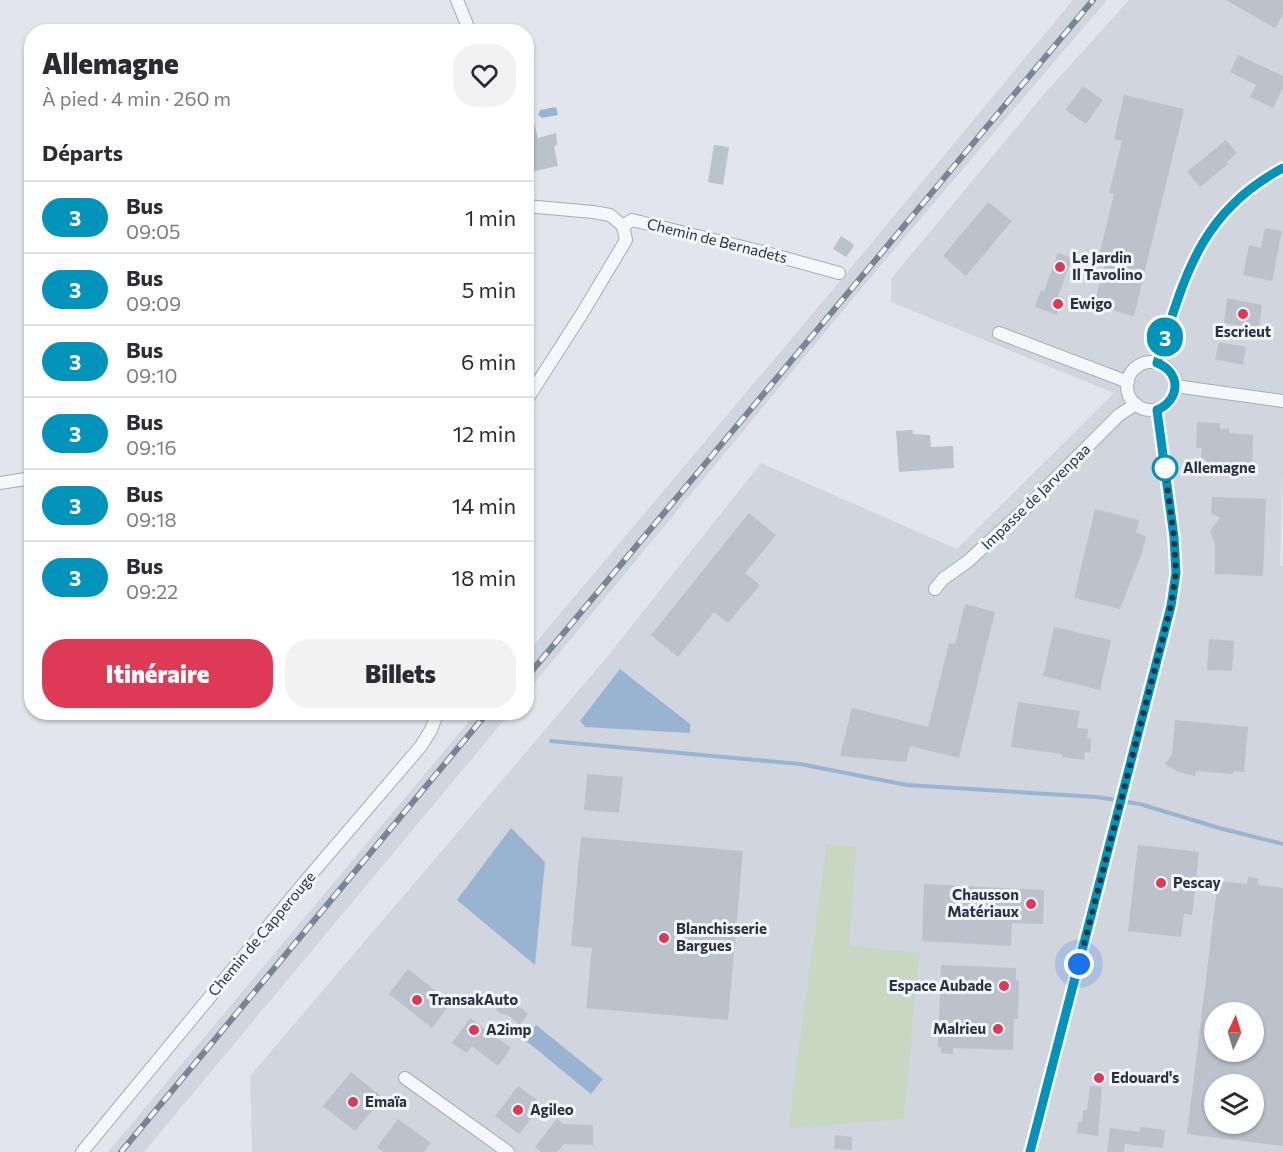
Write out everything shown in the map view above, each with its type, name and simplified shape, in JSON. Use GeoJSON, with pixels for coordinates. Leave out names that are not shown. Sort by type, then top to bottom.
{"type":"FeatureCollection","features":[{"type":"Feature","properties":{"kind":"street"},"geometry":{"type":"LineString","coordinates":[[458,0],[467,24]]}},
{"type":"Feature","properties":{"kind":"street"},"geometry":{"type":"LineString","coordinates":[[1157,363],[1185,276],[1203,240],[1221,215],[1242,196],[1263,179],[1283,168]]}},
{"type":"Feature","properties":{"kind":"street"},"geometry":{"type":"LineString","coordinates":[[534,207],[610,215],[623,226],[626,240],[534,389]]}},
{"type":"Feature","properties":{"kind":"street","name":"Chemin de Bernadets"},"geometry":{"type":"LineString","coordinates":[[623,226],[632,220],[839,273]]}},
{"type":"Feature","properties":{"kind":"street"},"geometry":{"type":"LineString","coordinates":[[999,333],[1128,382]]}},
{"type":"Feature","properties":{"kind":"street"},"geometry":{"type":"LineString","coordinates":[[1157,363],[1172,374],[1175,386],[1170,401],[1157,410],[1142,408],[1129,394],[1128,382],[1131,375],[1142,365],[1157,363]]}},
{"type":"Feature","properties":{"kind":"street"},"geometry":{"type":"LineString","coordinates":[[1175,386],[1283,401]]}},
{"type":"Feature","properties":{"kind":"street","name":"Impasse de Jarvenpaa"},"geometry":{"type":"LineString","coordinates":[[935,589],[943,579],[967,562],[1025,509],[1119,415],[1136,404]]}},
{"type":"Feature","properties":{"kind":"street"},"geometry":{"type":"LineString","coordinates":[[1030,1152],[1164,640],[1176,573],[1174,537],[1157,410]]}},
{"type":"Feature","properties":{"kind":"street"},"geometry":{"type":"LineString","coordinates":[[0,483],[24,479]]}},
{"type":"Feature","properties":{"kind":"street","name":"Chemin de Capperouge"},"geometry":{"type":"LineString","coordinates":[[82,1152],[303,884],[421,746],[435,720]]}},
{"type":"Feature","properties":{"kind":"street"},"geometry":{"type":"LineString","coordinates":[[405,1078],[508,1152]]}},
{"type":"Feature","properties":{"kind":"shaded area"},"geometry":{"type":"Polygon","coordinates":[[[1073,0],[1107,0],[865,284],[534,684],[534,645],[1073,0]]]}},
{"type":"Feature","properties":{"kind":"shaded area"},"geometry":{"type":"Polygon","coordinates":[[[1129,0],[1283,0],[1283,475],[1280,565],[1283,566],[1283,1152],[252,1152],[250,1076],[607,657],[761,463],[957,549],[1114,393],[891,302],[891,279],[1045,93],[1129,0]]]}},
{"type":"Feature","properties":{"kind":"shaded area"},"geometry":{"type":"Polygon","coordinates":[[[470,720],[504,720],[144,1152],[108,1152],[470,720]]]}},
{"type":"Feature","properties":{"kind":"green space"},"geometry":{"type":"Polygon","coordinates":[[[827,844],[856,847],[849,946],[919,953],[904,1119],[788,1128],[827,844]]]}},
{"type":"Feature","properties":{"kind":"water"},"geometry":{"type":"Polygon","coordinates":[[[556,107],[558,115],[542,118],[538,115],[540,110],[556,107]]]}},
{"type":"Feature","properties":{"kind":"water"},"geometry":{"type":"Polygon","coordinates":[[[620,669],[690,724],[690,733],[585,727],[580,721],[620,669]]]}},
{"type":"Feature","properties":{"kind":"water"},"geometry":{"type":"Polygon","coordinates":[[[511,828],[545,862],[535,965],[457,900],[511,828]]]}},
{"type":"Feature","properties":{"kind":"water"},"geometry":{"type":"Polygon","coordinates":[[[536,1025],[603,1079],[591,1094],[525,1040],[536,1025]]]}},
{"type":"Feature","properties":{"kind":"building"},"geometry":{"type":"Polygon","coordinates":[[[1226,0],[1283,0],[1283,14],[1275,28],[1226,0]]]}},
{"type":"Feature","properties":{"kind":"building"},"geometry":{"type":"Polygon","coordinates":[[[1238,55],[1283,76],[1283,88],[1273,108],[1250,97],[1256,85],[1230,72],[1238,55]]]}},
{"type":"Feature","properties":{"kind":"building"},"geometry":{"type":"Polygon","coordinates":[[[1083,86],[1103,100],[1086,124],[1065,110],[1083,86]]]}},
{"type":"Feature","properties":{"kind":"building"},"geometry":{"type":"Polygon","coordinates":[[[1124,95],[1184,109],[1134,316],[1094,305],[1106,259],[1099,256],[1114,194],[1109,193],[1122,141],[1114,139],[1124,95]]]}},
{"type":"Feature","properties":{"kind":"building"},"geometry":{"type":"Polygon","coordinates":[[[534,122],[538,138],[556,133],[557,145],[554,146],[558,166],[534,171],[534,122]]]}},
{"type":"Feature","properties":{"kind":"building"},"geometry":{"type":"Polygon","coordinates":[[[1226,140],[1237,153],[1226,163],[1228,164],[1200,187],[1187,172],[1226,140]]]}},
{"type":"Feature","properties":{"kind":"building"},"geometry":{"type":"Polygon","coordinates":[[[714,145],[729,147],[723,185],[708,182],[714,145]]]}},
{"type":"Feature","properties":{"kind":"building"},"geometry":{"type":"Polygon","coordinates":[[[988,202],[1012,221],[966,276],[943,256],[988,202]]]}},
{"type":"Feature","properties":{"kind":"building"},"geometry":{"type":"Polygon","coordinates":[[[1265,228],[1282,231],[1272,281],[1243,275],[1249,245],[1261,248],[1265,228]]]}},
{"type":"Feature","properties":{"kind":"building"},"geometry":{"type":"Polygon","coordinates":[[[841,236],[854,246],[846,257],[833,249],[841,236]]]}},
{"type":"Feature","properties":{"kind":"building"},"geometry":{"type":"Polygon","coordinates":[[[1058,253],[1072,258],[1058,296],[1063,298],[1057,315],[1035,307],[1041,290],[1044,291],[1058,253]]]}},
{"type":"Feature","properties":{"kind":"building","name":"Escrieut"},"geometry":{"type":"Polygon","coordinates":[[[1227,298],[1262,305],[1259,329],[1224,323],[1227,298]]]}},
{"type":"Feature","properties":{"kind":"building"},"geometry":{"type":"Polygon","coordinates":[[[1219,342],[1246,347],[1243,365],[1215,359],[1219,342]]]}},
{"type":"Feature","properties":{"kind":"building"},"geometry":{"type":"Polygon","coordinates":[[[1197,422],[1220,423],[1220,429],[1229,429],[1229,433],[1253,435],[1252,468],[1206,465],[1206,460],[1201,460],[1202,448],[1196,448],[1197,422]]]}},
{"type":"Feature","properties":{"kind":"building"},"geometry":{"type":"Polygon","coordinates":[[[913,430],[913,434],[930,435],[931,447],[953,446],[954,468],[899,472],[896,431],[913,430]]]}},
{"type":"Feature","properties":{"kind":"building"},"geometry":{"type":"Polygon","coordinates":[[[1212,497],[1266,499],[1263,576],[1215,574],[1215,544],[1210,531],[1220,518],[1211,513],[1212,497]]]}},
{"type":"Feature","properties":{"kind":"building"},"geometry":{"type":"Polygon","coordinates":[[[1095,509],[1139,520],[1136,533],[1146,536],[1142,553],[1120,609],[1074,598],[1095,509]]]}},
{"type":"Feature","properties":{"kind":"building"},"geometry":{"type":"Polygon","coordinates":[[[749,513],[776,535],[745,573],[760,585],[728,623],[714,612],[678,657],[651,635],[749,513]]]}},
{"type":"Feature","properties":{"kind":"building"},"geometry":{"type":"Polygon","coordinates":[[[965,604],[995,612],[959,758],[910,746],[906,762],[840,756],[852,708],[928,727],[949,643],[955,644],[965,604]]]}},
{"type":"Feature","properties":{"kind":"building"},"geometry":{"type":"Polygon","coordinates":[[[1054,627],[1111,640],[1100,690],[1043,676],[1054,627]]]}},
{"type":"Feature","properties":{"kind":"building"},"geometry":{"type":"Polygon","coordinates":[[[1209,639],[1234,641],[1232,671],[1207,670],[1209,639]]]}},
{"type":"Feature","properties":{"kind":"building"},"geometry":{"type":"Polygon","coordinates":[[[1018,702],[1080,711],[1077,728],[1088,729],[1087,738],[1091,739],[1090,753],[1085,752],[1084,760],[1062,757],[1062,754],[1011,747],[1018,702]]]}},
{"type":"Feature","properties":{"kind":"building"},"geometry":{"type":"Polygon","coordinates":[[[1175,720],[1248,727],[1244,772],[1234,771],[1233,774],[1196,771],[1195,776],[1178,772],[1165,764],[1172,755],[1175,720]]]}},
{"type":"Feature","properties":{"kind":"building"},"geometry":{"type":"Polygon","coordinates":[[[587,774],[623,777],[619,813],[584,810],[587,774]]]}},
{"type":"Feature","properties":{"kind":"building","name":"Blanchisserie Bargues"},"geometry":{"type":"Polygon","coordinates":[[[581,837],[743,851],[728,1020],[586,1008],[592,948],[571,946],[581,837]]]}},
{"type":"Feature","properties":{"kind":"building","name":"Pescay"},"geometry":{"type":"Polygon","coordinates":[[[1138,845],[1199,852],[1192,915],[1184,914],[1181,937],[1128,931],[1138,845]]]}},
{"type":"Feature","properties":{"kind":"building"},"geometry":{"type":"Polygon","coordinates":[[[1248,877],[1258,878],[1258,885],[1283,888],[1283,1146],[1187,1134],[1218,881],[1247,884],[1248,877]]]}},
{"type":"Feature","properties":{"kind":"building"},"geometry":{"type":"Polygon","coordinates":[[[924,884],[1044,890],[1043,924],[1012,923],[1011,946],[922,941],[924,884]]]}},
{"type":"Feature","properties":{"kind":"building"},"geometry":{"type":"Polygon","coordinates":[[[941,965],[1016,968],[1016,980],[1019,981],[1018,1019],[1014,1019],[1013,1050],[953,1048],[953,1054],[941,1053],[941,1047],[938,1047],[941,965]]]}},
{"type":"Feature","properties":{"kind":"building"},"geometry":{"type":"Polygon","coordinates":[[[408,969],[451,1003],[432,1028],[389,994],[408,969]]]}},
{"type":"Feature","properties":{"kind":"building"},"geometry":{"type":"Polygon","coordinates":[[[502,992],[513,995],[517,1005],[528,1014],[520,1025],[508,1015],[499,1013],[495,1008],[494,1000],[502,992]]]}},
{"type":"Feature","properties":{"kind":"building","name":"A2imp"},"geometry":{"type":"Polygon","coordinates":[[[470,1018],[511,1048],[498,1066],[472,1046],[466,1053],[452,1043],[470,1018]]]}},
{"type":"Feature","properties":{"kind":"building","name":"Emaïa"},"geometry":{"type":"Polygon","coordinates":[[[351,1072],[383,1098],[355,1131],[323,1106],[351,1072]]]}},
{"type":"Feature","properties":{"kind":"building","name":"Agileo"},"geometry":{"type":"Polygon","coordinates":[[[518,1086],[542,1104],[519,1134],[495,1116],[518,1086]]]}},
{"type":"Feature","properties":{"kind":"building"},"geometry":{"type":"Polygon","coordinates":[[[1090,1086],[1102,1087],[1098,1136],[1077,1133],[1078,1122],[1082,1122],[1083,1110],[1087,1110],[1090,1086]]]}},
{"type":"Feature","properties":{"kind":"building"},"geometry":{"type":"Polygon","coordinates":[[[398,1119],[431,1143],[424,1152],[383,1152],[377,1147],[398,1119]]]}},
{"type":"Feature","properties":{"kind":"building"},"geometry":{"type":"Polygon","coordinates":[[[557,1119],[563,1124],[593,1125],[593,1145],[564,1144],[557,1152],[541,1152],[535,1147],[557,1119]]]}},
{"type":"Feature","properties":{"kind":"building"},"geometry":{"type":"Polygon","coordinates":[[[1140,1127],[1165,1130],[1163,1148],[1125,1144],[1124,1152],[1107,1152],[1110,1128],[1140,1132],[1140,1127]]]}},
{"type":"Feature","properties":{"kind":"building"},"geometry":{"type":"Polygon","coordinates":[[[835,1135],[852,1137],[852,1150],[834,1149],[835,1135]]]}},
{"type":"Feature","properties":{"kind":"waterway"},"geometry":{"type":"LineString","coordinates":[[551,741],[800,764],[907,785],[1097,797],[1140,804],[1219,828],[1283,844]]}},
{"type":"Feature","properties":{"kind":"railway"},"geometry":{"type":"LineString","coordinates":[[534,668],[1093,0]]}},
{"type":"Feature","properties":{"kind":"railway"},"geometry":{"type":"LineString","coordinates":[[121,1152],[481,720]]}},
{"type":"Feature","properties":{"kind":"bus line","name":"3"},"geometry":{"type":"LineString","coordinates":[[1030,1152],[1171,606],[1176,573],[1174,537],[1157,410],[1170,401],[1175,386],[1172,374],[1157,363],[1185,276],[1203,240],[1221,215],[1242,196],[1263,179],[1283,168]]}},
{"type":"Feature","properties":{"kind":"place","name":"Le Jardin Il Tavolino"},"geometry":{"type":"Point","coordinates":[1060,267]}},
{"type":"Feature","properties":{"kind":"place","name":"Ewigo"},"geometry":{"type":"Point","coordinates":[1058,304]}},
{"type":"Feature","properties":{"kind":"place","name":"Escrieut"},"geometry":{"type":"Point","coordinates":[1243,314]}},
{"type":"Feature","properties":{"kind":"place","name":"Allemagne"},"geometry":{"type":"Point","coordinates":[1165,468]}},
{"type":"Feature","properties":{"kind":"place","name":"Pescay"},"geometry":{"type":"Point","coordinates":[1161,883]}},
{"type":"Feature","properties":{"kind":"place","name":"Chausson Matériaux"},"geometry":{"type":"Point","coordinates":[1031,904]}},
{"type":"Feature","properties":{"kind":"place","name":"Blanchisserie Bargues"},"geometry":{"type":"Point","coordinates":[664,938]}},
{"type":"Feature","properties":{"kind":"place","name":"Espace Aubade"},"geometry":{"type":"Point","coordinates":[1004,986]}},
{"type":"Feature","properties":{"kind":"place","name":"TransakAuto"},"geometry":{"type":"Point","coordinates":[417,1000]}},
{"type":"Feature","properties":{"kind":"place","name":"Malrieu"},"geometry":{"type":"Point","coordinates":[998,1029]}},
{"type":"Feature","properties":{"kind":"place","name":"A2imp"},"geometry":{"type":"Point","coordinates":[474,1030]}},
{"type":"Feature","properties":{"kind":"place","name":"Edouard's"},"geometry":{"type":"Point","coordinates":[1099,1078]}},
{"type":"Feature","properties":{"kind":"place","name":"Emaïa"},"geometry":{"type":"Point","coordinates":[353,1102]}},
{"type":"Feature","properties":{"kind":"place","name":"Agileo"},"geometry":{"type":"Point","coordinates":[518,1110]}},
{"type":"Feature","properties":{"kind":"route"},"geometry":{"type":"LineString","coordinates":[[1079,964],[1171,606],[1176,573],[1174,537],[1164,462],[1165,468]]}}]}
